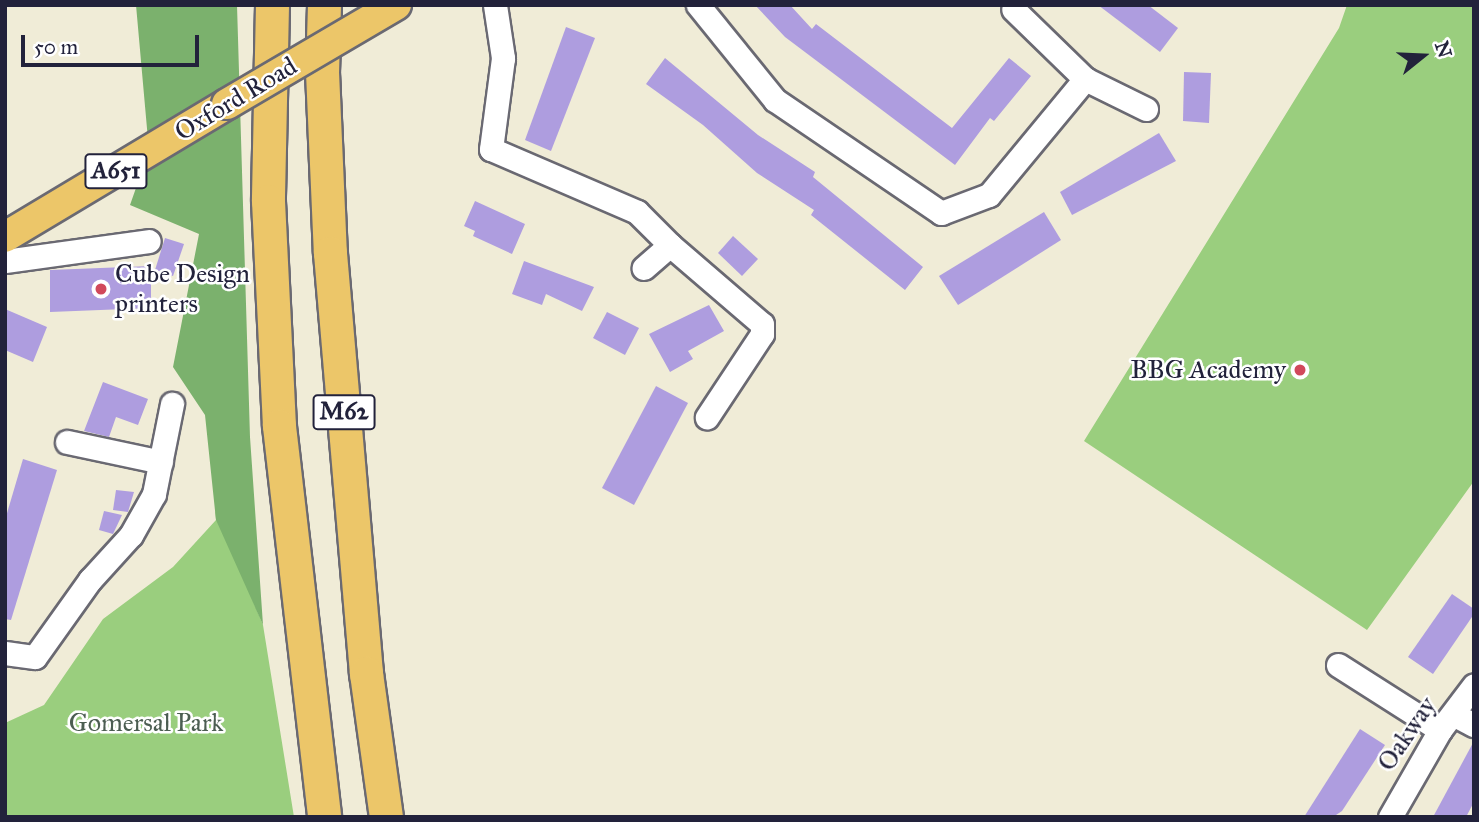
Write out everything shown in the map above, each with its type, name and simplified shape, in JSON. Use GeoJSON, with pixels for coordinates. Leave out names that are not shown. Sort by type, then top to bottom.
{"type":"FeatureCollection","features":[{"type":"Feature","properties":{"kind":"highway","name":"M62"},"geometry":{"type":"LineString","coordinates":[[272,5],[268,201],[279,426],[324,817]]}},
{"type":"Feature","properties":{"kind":"highway","name":"M62"},"geometry":{"type":"LineString","coordinates":[[324,5],[322,72],[330,253],[366,673],[386,817]]}},
{"type":"Feature","properties":{"kind":"main road","name":"Oxford Road"},"geometry":{"type":"LineString","coordinates":[[5,237],[396,5]]}},
{"type":"Feature","properties":{"kind":"street"},"geometry":{"type":"LineString","coordinates":[[495,5],[503,58],[491,149],[637,212],[670,245],[762,324],[762,334],[708,416]]}},
{"type":"Feature","properties":{"kind":"street"},"geometry":{"type":"LineString","coordinates":[[698,5],[775,100],[941,213],[989,195],[1086,79]]}},
{"type":"Feature","properties":{"kind":"street"},"geometry":{"type":"LineString","coordinates":[[1013,9],[1086,79],[1111,89],[1146,109]]}},
{"type":"Feature","properties":{"kind":"street"},"geometry":{"type":"LineString","coordinates":[[5,261],[149,241]]}},
{"type":"Feature","properties":{"kind":"street"},"geometry":{"type":"LineString","coordinates":[[645,268],[670,245]]}},
{"type":"Feature","properties":{"kind":"street"},"geometry":{"type":"LineString","coordinates":[[5,653],[35,657],[51,640],[68,609],[144,516],[161,462],[172,404]]}},
{"type":"Feature","properties":{"kind":"street"},"geometry":{"type":"LineString","coordinates":[[67,442],[161,462]]}},
{"type":"Feature","properties":{"kind":"street"},"geometry":{"type":"LineString","coordinates":[[1338,665],[1456,723]]}},
{"type":"Feature","properties":{"kind":"street","name":"Oakway"},"geometry":{"type":"LineString","coordinates":[[1390,817],[1456,723],[1474,685]]}},
{"type":"Feature","properties":{"kind":"green space"},"geometry":{"type":"Polygon","coordinates":[[[136,5],[237,5],[250,437],[263,625],[216,520],[205,415],[173,367],[199,234],[130,205],[149,151],[136,5]]]}},
{"type":"Feature","properties":{"kind":"green space","name":"BBG Academy"},"geometry":{"type":"Polygon","coordinates":[[[1347,5],[1474,5],[1474,481],[1367,630],[1084,441],[1339,28],[1347,5]]]}},
{"type":"Feature","properties":{"kind":"green space","name":"Gomersal Park"},"geometry":{"type":"Polygon","coordinates":[[[215,510],[263,625],[294,817],[5,817],[5,723],[44,705],[103,619],[173,567],[216,520],[215,510]]]}},
{"type":"Feature","properties":{"kind":"building"},"geometry":{"type":"Polygon","coordinates":[[[755,5],[790,5],[812,29],[816,24],[952,128],[1009,58],[1031,76],[994,121],[990,118],[955,165],[785,37],[755,5]]]}},
{"type":"Feature","properties":{"kind":"building"},"geometry":{"type":"Polygon","coordinates":[[[1098,5],[1148,5],[1178,28],[1160,52],[1098,5]]]}},
{"type":"Feature","properties":{"kind":"building"},"geometry":{"type":"Polygon","coordinates":[[[566,27],[595,38],[551,151],[525,140],[566,27]]]}},
{"type":"Feature","properties":{"kind":"building"},"geometry":{"type":"Polygon","coordinates":[[[665,58],[758,135],[815,172],[813,177],[923,267],[905,290],[811,215],[814,210],[757,173],[703,125],[646,84],[665,58]]]}},
{"type":"Feature","properties":{"kind":"building"},"geometry":{"type":"Polygon","coordinates":[[[1184,72],[1211,73],[1209,123],[1183,121],[1184,72]]]}},
{"type":"Feature","properties":{"kind":"building"},"geometry":{"type":"Polygon","coordinates":[[[1159,133],[1176,161],[1072,215],[1060,192],[1159,133]]]}},
{"type":"Feature","properties":{"kind":"building"},"geometry":{"type":"Polygon","coordinates":[[[475,201],[525,224],[512,254],[473,236],[475,231],[464,226],[475,201]]]}},
{"type":"Feature","properties":{"kind":"building"},"geometry":{"type":"Polygon","coordinates":[[[1044,212],[1061,240],[958,305],[939,276],[1044,212]]]}},
{"type":"Feature","properties":{"kind":"building"},"geometry":{"type":"Polygon","coordinates":[[[733,236],[758,259],[742,276],[718,253],[733,236]]]}},
{"type":"Feature","properties":{"kind":"building"},"geometry":{"type":"Polygon","coordinates":[[[165,238],[184,244],[173,276],[155,270],[165,238]]]}},
{"type":"Feature","properties":{"kind":"building"},"geometry":{"type":"Polygon","coordinates":[[[524,261],[594,287],[582,311],[546,294],[542,305],[512,294],[524,261]]]}},
{"type":"Feature","properties":{"kind":"building","name":"Cube Design printers"},"geometry":{"type":"Polygon","coordinates":[[[151,266],[151,308],[50,312],[50,270],[151,266]]]}},
{"type":"Feature","properties":{"kind":"building"},"geometry":{"type":"Polygon","coordinates":[[[709,305],[724,331],[688,351],[693,359],[670,372],[649,334],[709,305]]]}},
{"type":"Feature","properties":{"kind":"building"},"geometry":{"type":"Polygon","coordinates":[[[5,309],[47,327],[33,362],[5,350],[5,309]]]}},
{"type":"Feature","properties":{"kind":"building"},"geometry":{"type":"Polygon","coordinates":[[[607,312],[639,328],[625,355],[593,338],[607,312]]]}},
{"type":"Feature","properties":{"kind":"building"},"geometry":{"type":"Polygon","coordinates":[[[103,382],[148,399],[138,425],[116,417],[109,437],[84,431],[103,382]]]}},
{"type":"Feature","properties":{"kind":"building"},"geometry":{"type":"Polygon","coordinates":[[[656,386],[688,403],[634,505],[602,488],[656,386]]]}},
{"type":"Feature","properties":{"kind":"building"},"geometry":{"type":"Polygon","coordinates":[[[23,459],[57,470],[11,620],[5,619],[5,520],[23,459]]]}},
{"type":"Feature","properties":{"kind":"building"},"geometry":{"type":"Polygon","coordinates":[[[116,490],[134,492],[128,512],[113,510],[116,490]]]}},
{"type":"Feature","properties":{"kind":"building"},"geometry":{"type":"Polygon","coordinates":[[[104,511],[122,515],[113,534],[99,530],[104,511]]]}},
{"type":"Feature","properties":{"kind":"building"},"geometry":{"type":"Polygon","coordinates":[[[1452,594],[1474,609],[1474,614],[1433,674],[1408,657],[1452,594]]]}},
{"type":"Feature","properties":{"kind":"building"},"geometry":{"type":"Polygon","coordinates":[[[1360,729],[1385,745],[1342,811],[1333,817],[1304,817],[1360,729]]]}},
{"type":"Feature","properties":{"kind":"building"},"geometry":{"type":"Polygon","coordinates":[[[1474,741],[1474,802],[1466,817],[1433,817],[1474,741]]]}},
{"type":"Feature","properties":{"kind":"place","name":"Cube Design printers"},"geometry":{"type":"Point","coordinates":[101,289]}},
{"type":"Feature","properties":{"kind":"place","name":"BBG Academy"},"geometry":{"type":"Point","coordinates":[1300,370]}}]}
